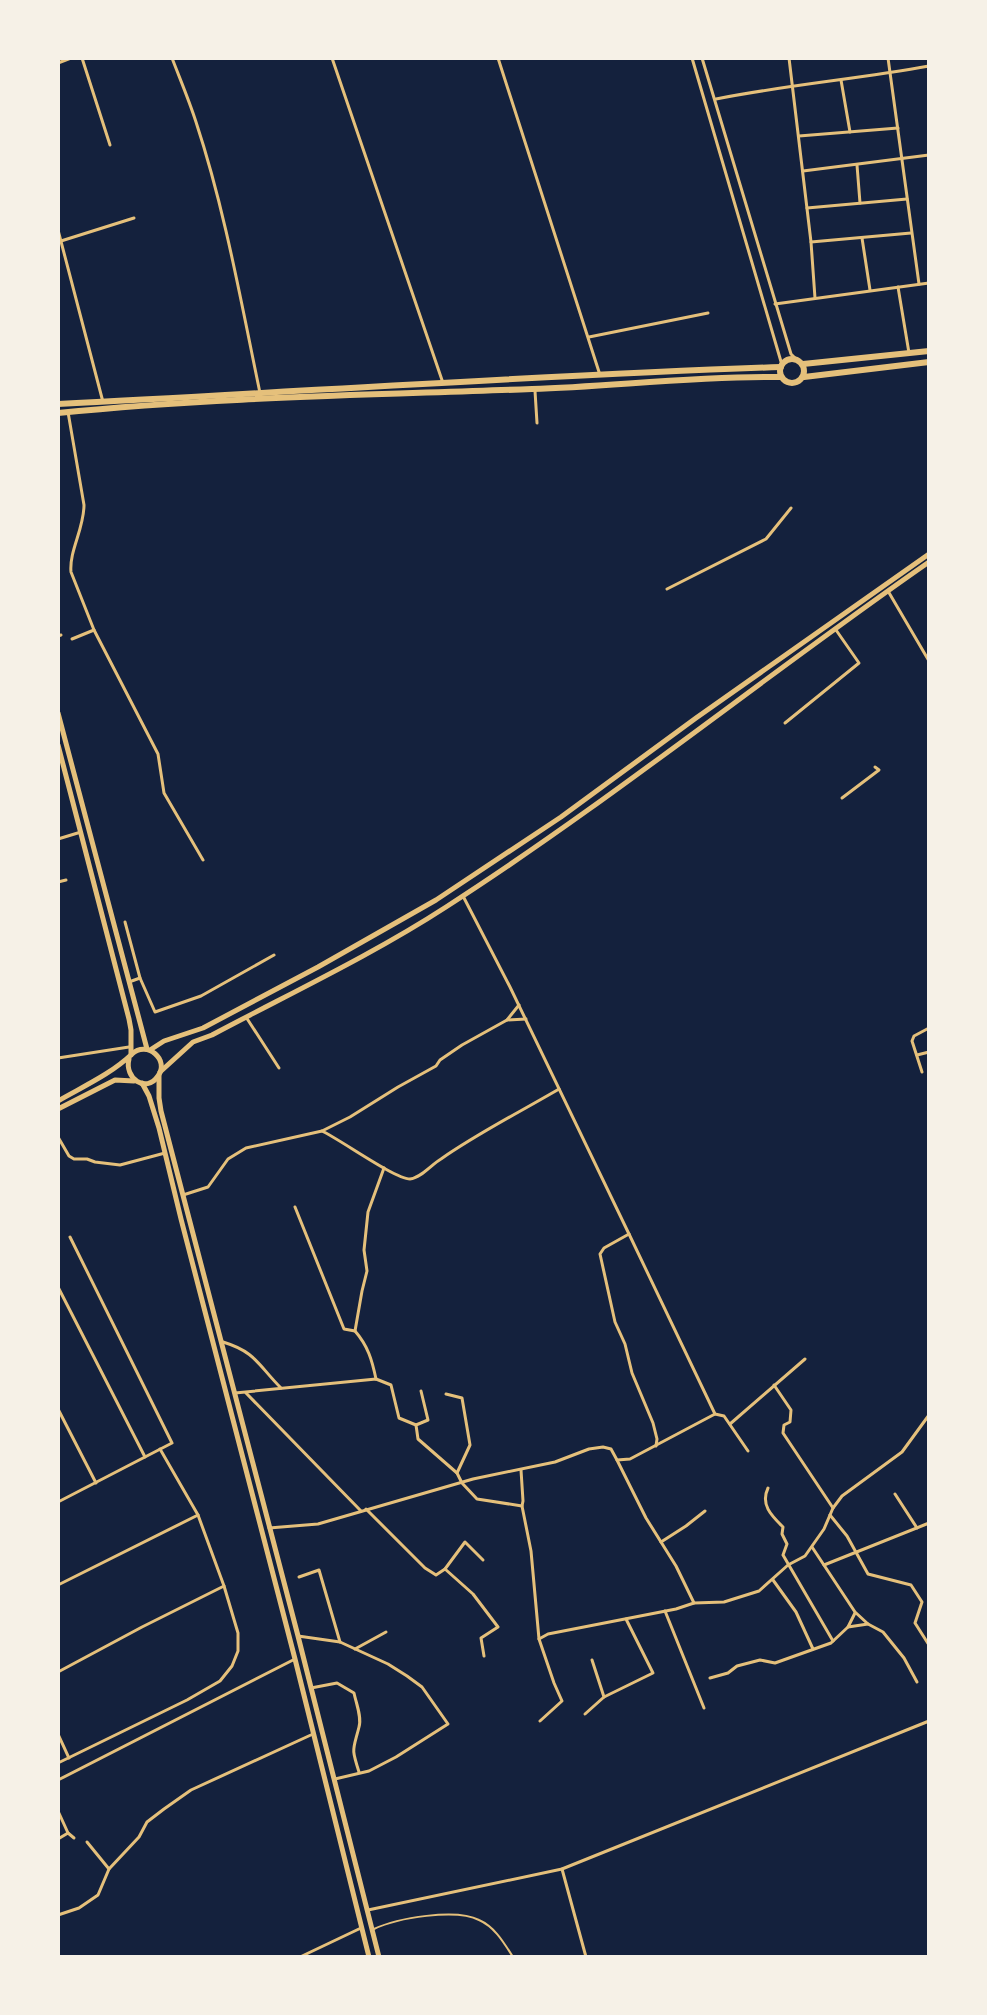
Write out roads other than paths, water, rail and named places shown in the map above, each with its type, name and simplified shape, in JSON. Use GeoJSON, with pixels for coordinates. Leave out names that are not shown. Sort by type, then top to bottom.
{"type":"FeatureCollection","features":[{"type":"Feature","properties":{"kind":"highway"},"geometry":{"type":"LineString","coordinates":[[803,364],[929,351]]}},
{"type":"Feature","properties":{"kind":"highway"},"geometry":{"type":"LineString","coordinates":[[796,359],[803,364],[804,377],[798,383],[786,382],[781,377],[781,366],[786,360],[796,359]]}},
{"type":"Feature","properties":{"kind":"highway"},"geometry":{"type":"LineString","coordinates":[[804,377],[929,362]]}},
{"type":"Feature","properties":{"kind":"highway"},"geometry":{"type":"LineString","coordinates":[[58,404],[781,366]]}},
{"type":"Feature","properties":{"kind":"highway"},"geometry":{"type":"LineString","coordinates":[[58,413],[275,398],[781,377]]}},
{"type":"Feature","properties":{"kind":"main road"},"geometry":{"type":"LineString","coordinates":[[58,1101],[97,1080],[138,1050],[203,1028],[436,900],[561,817],[929,554]]}},
{"type":"Feature","properties":{"kind":"main road"},"geometry":{"type":"LineString","coordinates":[[58,1109],[115,1080],[153,1081],[193,1042],[212,1035],[373,949],[463,896],[585,813],[929,562]]}},
{"type":"Feature","properties":{"kind":"main road"},"geometry":{"type":"LineString","coordinates":[[58,713],[148,1049],[158,1056],[161,1067],[161,1111],[379,1957]]}},
{"type":"Feature","properties":{"kind":"main road"},"geometry":{"type":"LineString","coordinates":[[58,746],[129,1019],[129,1075],[140,1082],[155,1112],[369,1957]]}},
{"type":"Feature","properties":{"kind":"street"},"geometry":{"type":"LineString","coordinates":[[58,63],[71,58]]}},
{"type":"Feature","properties":{"kind":"street"},"geometry":{"type":"LineString","coordinates":[[82,58],[110,145]]}},
{"type":"Feature","properties":{"kind":"street"},"geometry":{"type":"LineString","coordinates":[[172,58],[196,120],[210,170],[260,393]]}},
{"type":"Feature","properties":{"kind":"street"},"geometry":{"type":"LineString","coordinates":[[332,58],[443,383]]}},
{"type":"Feature","properties":{"kind":"street"},"geometry":{"type":"LineString","coordinates":[[498,58],[600,375]]}},
{"type":"Feature","properties":{"kind":"street"},"geometry":{"type":"LineString","coordinates":[[692,58],[781,366]]}},
{"type":"Feature","properties":{"kind":"street"},"geometry":{"type":"LineString","coordinates":[[702,58],[775,304],[796,359]]}},
{"type":"Feature","properties":{"kind":"street"},"geometry":{"type":"LineString","coordinates":[[789,58],[815,298]]}},
{"type":"Feature","properties":{"kind":"street"},"geometry":{"type":"LineString","coordinates":[[888,58],[919,284]]}},
{"type":"Feature","properties":{"kind":"street"},"geometry":{"type":"LineString","coordinates":[[714,100],[929,66]]}},
{"type":"Feature","properties":{"kind":"street"},"geometry":{"type":"LineString","coordinates":[[841,79],[850,132]]}},
{"type":"Feature","properties":{"kind":"street"},"geometry":{"type":"LineString","coordinates":[[799,136],[898,128]]}},
{"type":"Feature","properties":{"kind":"street"},"geometry":{"type":"LineString","coordinates":[[803,171],[929,155]]}},
{"type":"Feature","properties":{"kind":"street"},"geometry":{"type":"LineString","coordinates":[[857,165],[860,203]]}},
{"type":"Feature","properties":{"kind":"street"},"geometry":{"type":"LineString","coordinates":[[807,208],[908,199]]}},
{"type":"Feature","properties":{"kind":"street"},"geometry":{"type":"LineString","coordinates":[[61,241],[134,218]]}},
{"type":"Feature","properties":{"kind":"street"},"geometry":{"type":"LineString","coordinates":[[58,230],[103,402]]}},
{"type":"Feature","properties":{"kind":"street"},"geometry":{"type":"LineString","coordinates":[[811,242],[911,233]]}},
{"type":"Feature","properties":{"kind":"street"},"geometry":{"type":"LineString","coordinates":[[862,238],[871,292]]}},
{"type":"Feature","properties":{"kind":"street"},"geometry":{"type":"LineString","coordinates":[[775,304],[929,283]]}},
{"type":"Feature","properties":{"kind":"street"},"geometry":{"type":"LineString","coordinates":[[898,287],[909,353]]}},
{"type":"Feature","properties":{"kind":"street"},"geometry":{"type":"LineString","coordinates":[[589,337],[708,313]]}},
{"type":"Feature","properties":{"kind":"street"},"geometry":{"type":"LineString","coordinates":[[535,389],[537,423]]}},
{"type":"Feature","properties":{"kind":"street"},"geometry":{"type":"LineString","coordinates":[[68,412],[84,505],[84,520],[70,562],[71,572],[94,630],[158,754],[164,793],[203,860]]}},
{"type":"Feature","properties":{"kind":"street"},"geometry":{"type":"LineString","coordinates":[[667,589],[766,539],[791,508]]}},
{"type":"Feature","properties":{"kind":"street"},"geometry":{"type":"LineString","coordinates":[[888,591],[929,661]]}},
{"type":"Feature","properties":{"kind":"street"},"geometry":{"type":"LineString","coordinates":[[72,639],[94,630]]}},
{"type":"Feature","properties":{"kind":"street"},"geometry":{"type":"LineString","coordinates":[[785,723],[859,663],[836,630]]}},
{"type":"Feature","properties":{"kind":"street"},"geometry":{"type":"LineString","coordinates":[[842,798],[879,770],[875,767]]}},
{"type":"Feature","properties":{"kind":"street"},"geometry":{"type":"LineString","coordinates":[[58,839],[81,832]]}},
{"type":"Feature","properties":{"kind":"street"},"geometry":{"type":"LineString","coordinates":[[58,882],[66,880]]}},
{"type":"Feature","properties":{"kind":"street"},"geometry":{"type":"LineString","coordinates":[[463,896],[526,1019],[715,1414]]}},
{"type":"Feature","properties":{"kind":"street"},"geometry":{"type":"LineString","coordinates":[[125,922],[140,978],[155,1012],[201,996],[274,955]]}},
{"type":"Feature","properties":{"kind":"street"},"geometry":{"type":"LineString","coordinates":[[129,982],[140,978]]}},
{"type":"Feature","properties":{"kind":"street"},"geometry":{"type":"LineString","coordinates":[[182,1195],[208,1187],[228,1159],[246,1148],[322,1131],[350,1117],[507,1020],[519,1005]]}},
{"type":"Feature","properties":{"kind":"street"},"geometry":{"type":"LineString","coordinates":[[246,1017],[279,1068]]}},
{"type":"Feature","properties":{"kind":"street"},"geometry":{"type":"LineString","coordinates":[[507,1020],[526,1019]]}},
{"type":"Feature","properties":{"kind":"street"},"geometry":{"type":"LineString","coordinates":[[922,1072],[912,1038],[929,1028]]}},
{"type":"Feature","properties":{"kind":"street"},"geometry":{"type":"LineString","coordinates":[[58,1058],[131,1046]]}},
{"type":"Feature","properties":{"kind":"street"},"geometry":{"type":"LineString","coordinates":[[916,1055],[929,1052]]}},
{"type":"Feature","properties":{"kind":"street"},"geometry":{"type":"LineString","coordinates":[[322,1131],[404,1178],[416,1177],[441,1158],[559,1089]]}},
{"type":"Feature","properties":{"kind":"street"},"geometry":{"type":"LineString","coordinates":[[58,1137],[74,1159],[120,1165],[165,1153]]}},
{"type":"Feature","properties":{"kind":"street"},"geometry":{"type":"LineString","coordinates":[[355,1331],[367,1271],[364,1250],[368,1212],[384,1168]]}},
{"type":"Feature","properties":{"kind":"street"},"geometry":{"type":"LineString","coordinates":[[295,1207],[344,1329],[355,1331],[369,1350],[376,1379]]}},
{"type":"Feature","properties":{"kind":"street"},"geometry":{"type":"LineString","coordinates":[[629,1234],[604,1248],[600,1254],[615,1322],[656,1432],[656,1446]]}},
{"type":"Feature","properties":{"kind":"street"},"geometry":{"type":"LineString","coordinates":[[58,1502],[172,1443],[70,1237]]}},
{"type":"Feature","properties":{"kind":"street"},"geometry":{"type":"LineString","coordinates":[[58,1287],[145,1457]]}},
{"type":"Feature","properties":{"kind":"street"},"geometry":{"type":"LineString","coordinates":[[221,1341],[251,1355],[281,1388]]}},
{"type":"Feature","properties":{"kind":"street"},"geometry":{"type":"LineString","coordinates":[[730,1424],[805,1359]]}},
{"type":"Feature","properties":{"kind":"street"},"geometry":{"type":"LineString","coordinates":[[235,1393],[376,1379],[391,1385],[399,1418],[416,1425],[428,1420],[421,1391]]}},
{"type":"Feature","properties":{"kind":"street"},"geometry":{"type":"LineString","coordinates":[[774,1385],[792,1415],[790,1422],[784,1425],[783,1433],[833,1508]]}},
{"type":"Feature","properties":{"kind":"street"},"geometry":{"type":"LineString","coordinates":[[245,1392],[425,1568],[436,1575],[445,1569],[465,1542],[483,1560]]}},
{"type":"Feature","properties":{"kind":"street"},"geometry":{"type":"LineString","coordinates":[[446,1394],[462,1398],[470,1445],[457,1473]]}},
{"type":"Feature","properties":{"kind":"street"},"geometry":{"type":"LineString","coordinates":[[58,1409],[96,1483]]}},
{"type":"Feature","properties":{"kind":"street"},"geometry":{"type":"LineString","coordinates":[[617,1460],[635,1457],[715,1414],[723,1415],[748,1451]]}},
{"type":"Feature","properties":{"kind":"street"},"geometry":{"type":"LineString","coordinates":[[539,1639],[548,1634],[694,1603],[724,1602],[759,1591],[788,1565],[805,1556],[842,1496],[902,1452],[929,1415]]}},
{"type":"Feature","properties":{"kind":"street"},"geometry":{"type":"LineString","coordinates":[[416,1425],[418,1439],[457,1473],[477,1499],[522,1506]]}},
{"type":"Feature","properties":{"kind":"street"},"geometry":{"type":"LineString","coordinates":[[656,1432],[665,1439]]}},
{"type":"Feature","properties":{"kind":"street"},"geometry":{"type":"LineString","coordinates":[[269,1528],[318,1524],[482,1476],[555,1462],[603,1447],[611,1449],[694,1603]]}},
{"type":"Feature","properties":{"kind":"street"},"geometry":{"type":"LineString","coordinates":[[58,1763],[220,1681],[232,1666],[238,1651],[238,1633],[198,1515],[160,1449]]}},
{"type":"Feature","properties":{"kind":"street"},"geometry":{"type":"LineString","coordinates":[[521,1470],[522,1506],[531,1551],[539,1639],[562,1701],[540,1721]]}},
{"type":"Feature","properties":{"kind":"street"},"geometry":{"type":"LineString","coordinates":[[768,1488],[765,1496],[770,1517],[783,1527],[782,1534],[787,1544],[783,1555],[833,1641]]}},
{"type":"Feature","properties":{"kind":"street"},"geometry":{"type":"LineString","coordinates":[[895,1494],[917,1528]]}},
{"type":"Feature","properties":{"kind":"street"},"geometry":{"type":"LineString","coordinates":[[661,1542],[705,1511]]}},
{"type":"Feature","properties":{"kind":"street"},"geometry":{"type":"LineString","coordinates":[[58,1585],[198,1515]]}},
{"type":"Feature","properties":{"kind":"street"},"geometry":{"type":"LineString","coordinates":[[830,1515],[847,1536],[868,1574],[911,1585],[922,1602],[915,1623],[929,1645]]}},
{"type":"Feature","properties":{"kind":"street"},"geometry":{"type":"LineString","coordinates":[[824,1565],[928,1524]]}},
{"type":"Feature","properties":{"kind":"street"},"geometry":{"type":"LineString","coordinates":[[812,1547],[855,1612],[883,1632],[904,1658],[917,1682]]}},
{"type":"Feature","properties":{"kind":"street"},"geometry":{"type":"LineString","coordinates":[[445,1569],[473,1594],[498,1627],[481,1638],[484,1656]]}},
{"type":"Feature","properties":{"kind":"street"},"geometry":{"type":"LineString","coordinates":[[299,1577],[319,1570],[340,1642]]}},
{"type":"Feature","properties":{"kind":"street"},"geometry":{"type":"LineString","coordinates":[[773,1579],[796,1612],[813,1649]]}},
{"type":"Feature","properties":{"kind":"street"},"geometry":{"type":"LineString","coordinates":[[58,1672],[224,1586]]}},
{"type":"Feature","properties":{"kind":"street"},"geometry":{"type":"LineString","coordinates":[[665,1611],[704,1708]]}},
{"type":"Feature","properties":{"kind":"street"},"geometry":{"type":"LineString","coordinates":[[710,1678],[760,1660],[775,1663],[833,1641],[848,1627],[855,1612]]}},
{"type":"Feature","properties":{"kind":"street"},"geometry":{"type":"LineString","coordinates":[[585,1714],[604,1697],[653,1673],[626,1619]]}},
{"type":"Feature","properties":{"kind":"street"},"geometry":{"type":"LineString","coordinates":[[848,1627],[868,1624]]}},
{"type":"Feature","properties":{"kind":"street"},"geometry":{"type":"LineString","coordinates":[[355,1649],[386,1632]]}},
{"type":"Feature","properties":{"kind":"street"},"geometry":{"type":"LineString","coordinates":[[298,1636],[340,1642],[407,1676],[422,1687],[448,1724],[369,1771],[334,1779]]}},
{"type":"Feature","properties":{"kind":"street"},"geometry":{"type":"LineString","coordinates":[[58,1780],[295,1659]]}},
{"type":"Feature","properties":{"kind":"street"},"geometry":{"type":"LineString","coordinates":[[592,1660],[604,1697]]}},
{"type":"Feature","properties":{"kind":"street"},"geometry":{"type":"LineString","coordinates":[[311,1688],[337,1683],[354,1693],[360,1724],[352,1752],[359,1773]]}},
{"type":"Feature","properties":{"kind":"street"},"geometry":{"type":"LineString","coordinates":[[368,1910],[562,1869],[929,1721]]}},
{"type":"Feature","properties":{"kind":"street"},"geometry":{"type":"LineString","coordinates":[[58,1734],[69,1758]]}},
{"type":"Feature","properties":{"kind":"street"},"geometry":{"type":"LineString","coordinates":[[58,1915],[79,1908],[98,1895],[109,1869],[139,1837],[147,1822],[191,1790],[313,1734]]}},
{"type":"Feature","properties":{"kind":"street"},"geometry":{"type":"LineString","coordinates":[[58,1811],[68,1833],[74,1838]]}},
{"type":"Feature","properties":{"kind":"street"},"geometry":{"type":"LineString","coordinates":[[58,1839],[68,1833]]}},
{"type":"Feature","properties":{"kind":"street"},"geometry":{"type":"LineString","coordinates":[[87,1842],[109,1869]]}},
{"type":"Feature","properties":{"kind":"street"},"geometry":{"type":"LineString","coordinates":[[562,1869],[586,1957]]}},
{"type":"Feature","properties":{"kind":"street"},"geometry":{"type":"LineString","coordinates":[[300,1957],[361,1928]]}},
{"type":"Feature","properties":{"kind":"lane"},"geometry":{"type":"LineString","coordinates":[[373,1929],[406,1919],[467,1916],[490,1926],[513,1957]]}}]}
